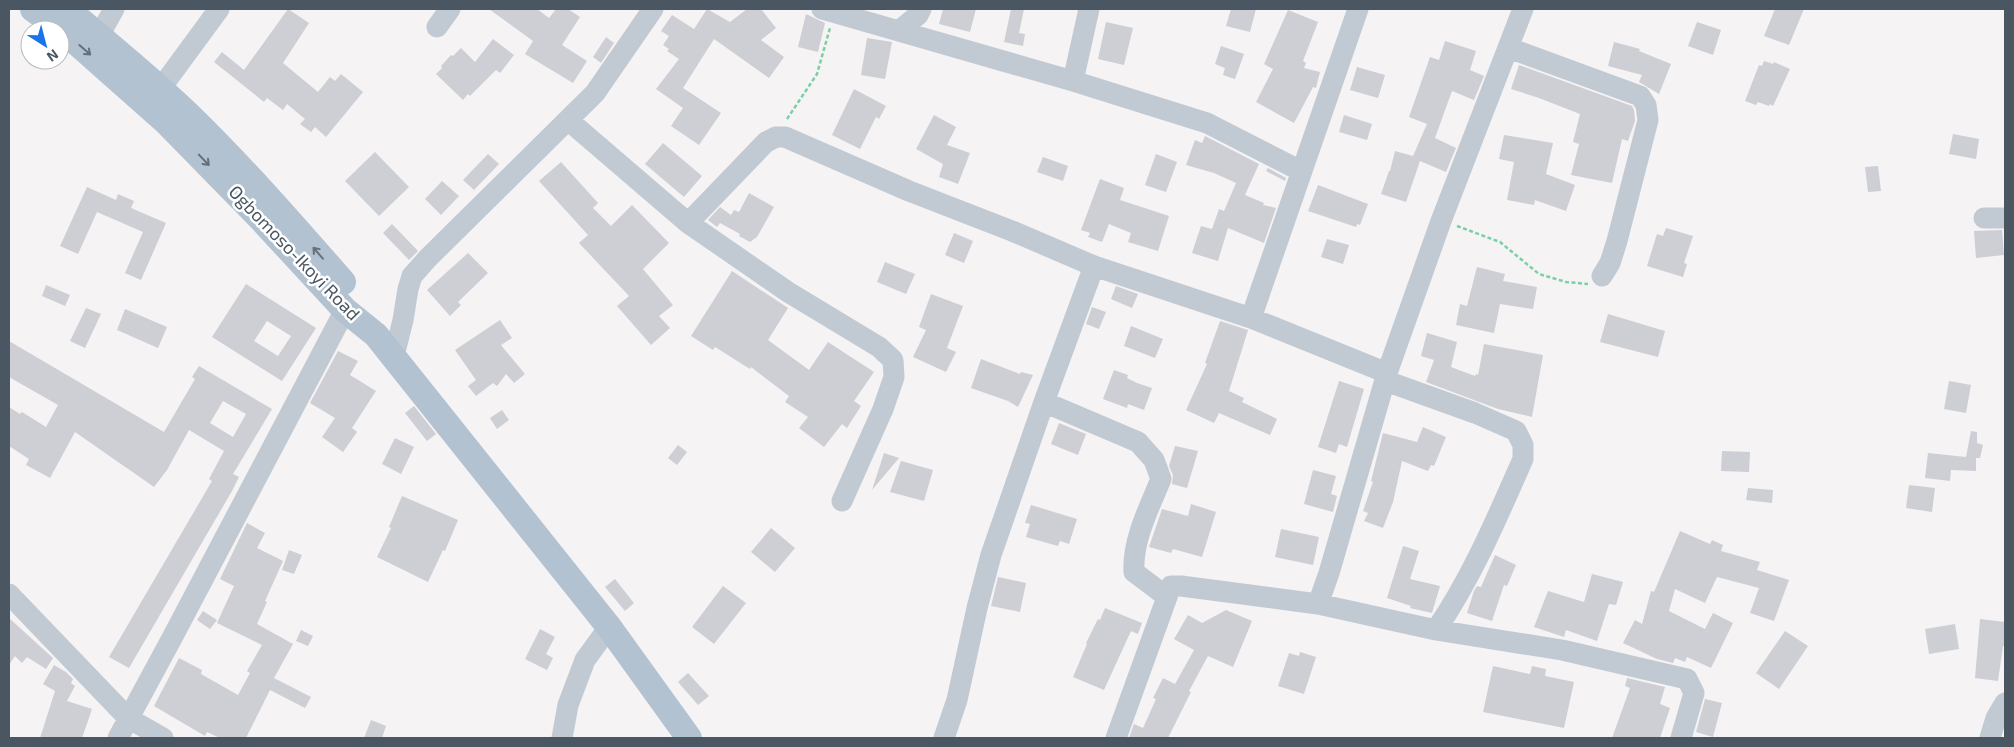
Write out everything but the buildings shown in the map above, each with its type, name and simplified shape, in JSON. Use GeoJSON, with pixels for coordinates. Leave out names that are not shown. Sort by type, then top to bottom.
{"type":"FeatureCollection","features":[{"type":"Feature","properties":{"kind":"main road","name":"Ogbomoso-Ikoyi Road"},"geometry":{"type":"LineString","coordinates":[[33,9],[60,28],[166,121],[260,218],[345,310],[376,335]]}},
{"type":"Feature","properties":{"kind":"main road","name":"Ogbomoso-Ikoyi Road"},"geometry":{"type":"LineString","coordinates":[[66,9],[161,88],[237,164],[357,298],[376,335]]}},
{"type":"Feature","properties":{"kind":"main road"},"geometry":{"type":"LineString","coordinates":[[376,335],[609,627],[689,738]]}},
{"type":"Feature","properties":{"kind":"street"},"geometry":{"type":"LineString","coordinates":[[99,36],[114,9]]}},
{"type":"Feature","properties":{"kind":"street"},"geometry":{"type":"LineString","coordinates":[[161,88],[219,9]]}},
{"type":"Feature","properties":{"kind":"street"},"geometry":{"type":"LineString","coordinates":[[437,27],[450,9]]}},
{"type":"Feature","properties":{"kind":"street"},"geometry":{"type":"LineString","coordinates":[[394,356],[412,276],[595,93],[653,9]]}},
{"type":"Feature","properties":{"kind":"street"},"geometry":{"type":"LineString","coordinates":[[900,30],[918,15],[921,9]]}},
{"type":"Feature","properties":{"kind":"street"},"geometry":{"type":"LineString","coordinates":[[1073,81],[1089,9]]}},
{"type":"Feature","properties":{"kind":"street"},"geometry":{"type":"LineString","coordinates":[[1251,318],[1358,9]]}},
{"type":"Feature","properties":{"kind":"street"},"geometry":{"type":"LineString","coordinates":[[1318,604],[1329,573],[1387,377],[1441,221],[1523,9]]}},
{"type":"Feature","properties":{"kind":"street"},"geometry":{"type":"LineString","coordinates":[[828,11],[900,30],[1073,81],[1207,123],[1301,171]]}},
{"type":"Feature","properties":{"kind":"street"},"geometry":{"type":"LineString","coordinates":[[1509,48],[1640,96],[1646,105],[1648,120],[1610,263],[1602,276]]}},
{"type":"Feature","properties":{"kind":"street"},"geometry":{"type":"LineString","coordinates":[[568,120],[688,223],[788,292],[880,347],[893,360],[894,377],[883,409],[842,500]]}},
{"type":"Feature","properties":{"kind":"street"},"geometry":{"type":"LineString","coordinates":[[688,223],[766,142],[776,137],[785,137],[908,192],[1012,230],[1094,266],[1251,318],[1516,432],[1523,445],[1523,459],[1486,542],[1457,598],[1436,630]]}},
{"type":"Feature","properties":{"kind":"street"},"geometry":{"type":"LineString","coordinates":[[1984,218],[2005,218]]}},
{"type":"Feature","properties":{"kind":"street"},"geometry":{"type":"LineString","coordinates":[[944,738],[957,700],[977,608],[991,556],[1044,402],[1094,266]]}},
{"type":"Feature","properties":{"kind":"street"},"geometry":{"type":"LineString","coordinates":[[118,738],[177,630],[345,310]]}},
{"type":"Feature","properties":{"kind":"street"},"geometry":{"type":"LineString","coordinates":[[1044,402],[1138,442],[1154,460],[1161,479],[1147,513],[1133,558],[1134,572],[1167,597]]}},
{"type":"Feature","properties":{"kind":"street"},"geometry":{"type":"LineString","coordinates":[[1116,738],[1171,586],[1181,586],[1318,604],[1436,630],[1562,650],[1687,679],[1694,693],[1680,738]]}},
{"type":"Feature","properties":{"kind":"street"},"geometry":{"type":"LineString","coordinates":[[9,594],[128,718],[163,738]]}},
{"type":"Feature","properties":{"kind":"street"},"geometry":{"type":"LineString","coordinates":[[562,738],[568,705],[585,660],[609,627]]}},
{"type":"Feature","properties":{"kind":"street"},"geometry":{"type":"LineString","coordinates":[[1990,738],[1996,718],[2005,703]]}},
{"type":"Feature","properties":{"kind":"path"},"geometry":{"type":"LineString","coordinates":[[776,137],[817,74],[828,11]]}},
{"type":"Feature","properties":{"kind":"path"},"geometry":{"type":"LineString","coordinates":[[1441,221],[1471,230],[1500,242],[1539,274],[1566,282],[1586,285],[1602,276]]}}]}
